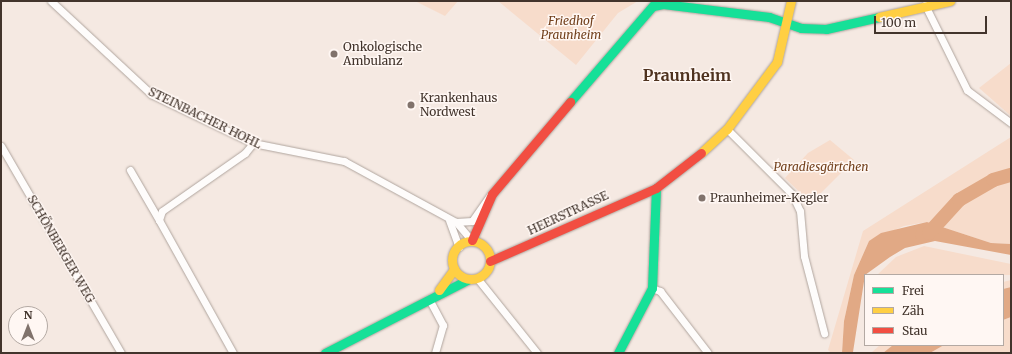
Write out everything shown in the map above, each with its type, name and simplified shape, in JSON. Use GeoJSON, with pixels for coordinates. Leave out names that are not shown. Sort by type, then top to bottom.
{"type":"FeatureCollection","features":[{"type":"Feature","properties":{"kind":"main road","name":"HEERSTRASSE"},"geometry":{"type":"LineString","coordinates":[[490,261],[656,188],[681,172],[727,129],[777,62],[790,1]]}},
{"type":"Feature","properties":{"kind":"main road"},"geometry":{"type":"LineString","coordinates":[[429,299],[444,286],[454,269],[459,247],[472,240],[492,194],[655,4],[768,17],[801,28],[826,29],[924,5],[950,1]]}},
{"type":"Feature","properties":{"kind":"main road"},"geometry":{"type":"LineString","coordinates":[[618,353],[652,288],[656,188]]}},
{"type":"Feature","properties":{"kind":"main road"},"geometry":{"type":"LineString","coordinates":[[326,353],[429,299],[473,278],[490,261],[484,246],[472,240]]}},
{"type":"Feature","properties":{"kind":"main road"},"geometry":{"type":"LineString","coordinates":[[454,269],[473,278]]}},
{"type":"Feature","properties":{"kind":"street","name":"STEINBACHER HOHL"},"geometry":{"type":"LineString","coordinates":[[51,1],[151,94],[253,143],[344,161],[448,220],[456,222],[472,221],[483,200],[492,194]]}},
{"type":"Feature","properties":{"kind":"street"},"geometry":{"type":"LineString","coordinates":[[924,5],[967,90],[1011,123]]}},
{"type":"Feature","properties":{"kind":"street"},"geometry":{"type":"LineString","coordinates":[[727,129],[795,200],[800,211],[804,256],[824,333]]}},
{"type":"Feature","properties":{"kind":"street"},"geometry":{"type":"LineString","coordinates":[[158,220],[162,211],[245,153],[253,143]]}},
{"type":"Feature","properties":{"kind":"street","name":"SCHÖNBERGER WEG"},"geometry":{"type":"LineString","coordinates":[[1,146],[121,353]]}},
{"type":"Feature","properties":{"kind":"street"},"geometry":{"type":"LineString","coordinates":[[130,170],[233,353]]}},
{"type":"Feature","properties":{"kind":"street"},"geometry":{"type":"LineString","coordinates":[[448,220],[459,247]]}},
{"type":"Feature","properties":{"kind":"street"},"geometry":{"type":"LineString","coordinates":[[456,222],[472,240]]}},
{"type":"Feature","properties":{"kind":"street"},"geometry":{"type":"LineString","coordinates":[[473,278],[537,353]]}},
{"type":"Feature","properties":{"kind":"street"},"geometry":{"type":"LineString","coordinates":[[652,288],[660,291],[708,353]]}},
{"type":"Feature","properties":{"kind":"street"},"geometry":{"type":"LineString","coordinates":[[429,299],[443,325],[435,353]]}},
{"type":"Feature","properties":{"kind":"green space"},"geometry":{"type":"Polygon","coordinates":[[[415,1],[458,1],[445,16],[415,1]]]}},
{"type":"Feature","properties":{"kind":"green space","name":"Friedhof Praunheim"},"geometry":{"type":"Polygon","coordinates":[[[498,1],[638,1],[618,13],[576,65],[498,1]]]}},
{"type":"Feature","properties":{"kind":"green space"},"geometry":{"type":"Polygon","coordinates":[[[1011,63],[1011,116],[979,88],[1011,63]]]}},
{"type":"Feature","properties":{"kind":"green space"},"geometry":{"type":"Polygon","coordinates":[[[1011,137],[1011,244],[991,243],[927,222],[904,226],[869,241],[854,275],[844,321],[842,353],[831,353],[828,350],[863,231],[1011,137]]]}},
{"type":"Feature","properties":{"kind":"green space","name":"Paradiesgärtchen"},"geometry":{"type":"Polygon","coordinates":[[[830,140],[854,160],[811,203],[785,178],[808,153],[830,140]]]}},
{"type":"Feature","properties":{"kind":"green space"},"geometry":{"type":"Polygon","coordinates":[[[924,246],[1011,264],[1011,275],[878,274],[896,257],[924,246]]]}},
{"type":"Feature","properties":{"kind":"green space"},"geometry":{"type":"Polygon","coordinates":[[[1011,280],[1011,287],[1004,289],[1004,282],[1011,280]]]}},
{"type":"Feature","properties":{"kind":"green space"},"geometry":{"type":"Polygon","coordinates":[[[1011,317],[1011,353],[930,353],[942,346],[1004,346],[1004,320],[1011,317]]]}},
{"type":"Feature","properties":{"kind":"green space"},"geometry":{"type":"Polygon","coordinates":[[[879,346],[892,346],[883,353],[871,353],[879,346]]]}},
{"type":"Feature","properties":{"kind":"shaded area"},"geometry":{"type":"Polygon","coordinates":[[[927,222],[991,243],[1011,244],[1011,255],[935,241],[905,248],[866,274],[864,274],[853,352],[842,353],[844,321],[854,275],[869,241],[881,233],[927,222]]]}},
{"type":"Feature","properties":{"kind":"shaded area"},"geometry":{"type":"Polygon","coordinates":[[[1011,287],[1011,317],[1004,320],[1004,289],[1011,287]]]}},
{"type":"Feature","properties":{"kind":"shaded area"},"geometry":{"type":"Polygon","coordinates":[[[892,346],[942,346],[930,353],[883,353],[892,346]]]}},
{"type":"Feature","properties":{"kind":"waterway"},"geometry":{"type":"LineString","coordinates":[[922,235],[929,233],[959,200],[993,180],[1011,175]]}},
{"type":"Feature","properties":{"kind":"traffic: fast"},"geometry":{"type":"LineString","coordinates":[[570,102],[657,1]]}},
{"type":"Feature","properties":{"kind":"traffic: fast"},"geometry":{"type":"LineString","coordinates":[[653,6],[663,4],[769,17],[801,28],[826,29],[879,17]]}},
{"type":"Feature","properties":{"kind":"traffic: fast"},"geometry":{"type":"LineString","coordinates":[[618,353],[652,288],[656,188]]}},
{"type":"Feature","properties":{"kind":"traffic: fast"},"geometry":{"type":"LineString","coordinates":[[325,353],[469,279]]}},
{"type":"Feature","properties":{"kind":"traffic: slow"},"geometry":{"type":"LineString","coordinates":[[701,153],[727,129],[777,62],[791,1]]}},
{"type":"Feature","properties":{"kind":"traffic: slow"},"geometry":{"type":"LineString","coordinates":[[879,17],[950,1]]}},
{"type":"Feature","properties":{"kind":"traffic: slow"},"geometry":{"type":"LineString","coordinates":[[471,241],[484,247],[490,260],[484,273],[471,279],[458,273],[452,260],[458,247],[471,241]]}},
{"type":"Feature","properties":{"kind":"traffic: slow"},"geometry":{"type":"LineString","coordinates":[[439,290],[454,269]]}},
{"type":"Feature","properties":{"kind":"traffic: jam"},"geometry":{"type":"LineString","coordinates":[[472,240],[492,194],[570,102]]}},
{"type":"Feature","properties":{"kind":"traffic: jam"},"geometry":{"type":"LineString","coordinates":[[490,261],[656,188],[701,153]]}},
{"type":"Feature","properties":{"kind":"place","name":"Onkologische Ambulanz"},"geometry":{"type":"Point","coordinates":[334,54]}},
{"type":"Feature","properties":{"kind":"place","name":"Krankenhaus Nordwest"},"geometry":{"type":"Point","coordinates":[411,105]}},
{"type":"Feature","properties":{"kind":"place","name":"Praunheimer-Kegler"},"geometry":{"type":"Point","coordinates":[702,198]}},
{"type":"Feature","properties":{"kind":"district","name":"Praunheim"},"geometry":{"type":"Point","coordinates":[687,75]}}]}
